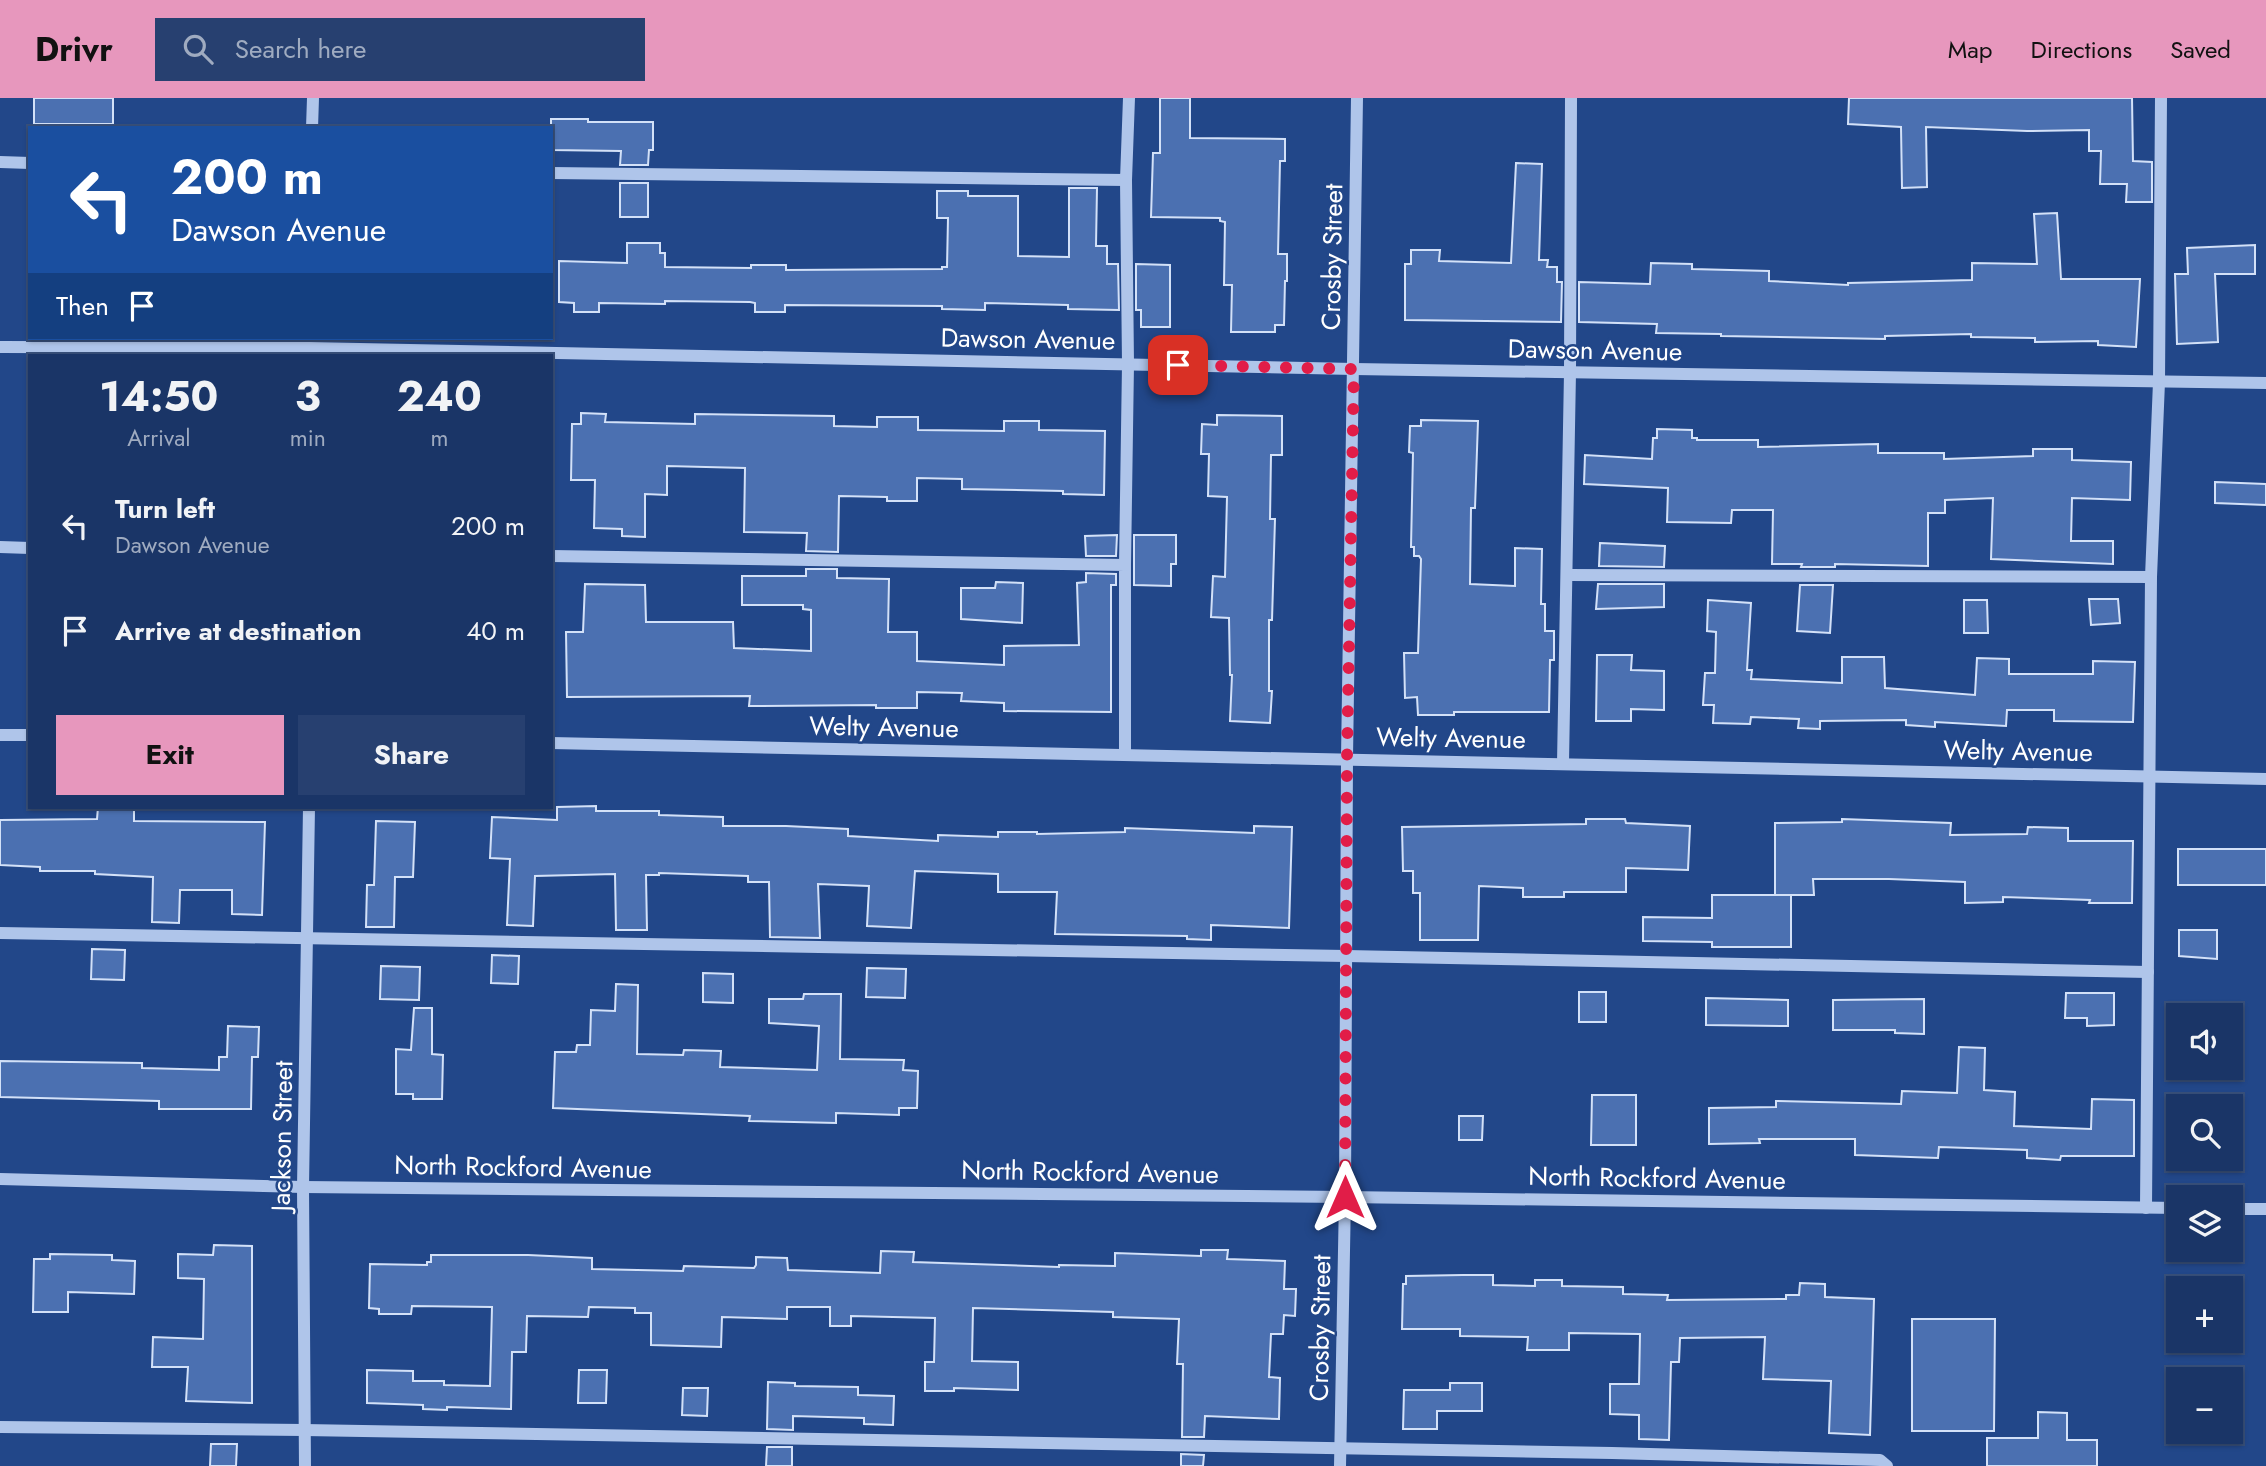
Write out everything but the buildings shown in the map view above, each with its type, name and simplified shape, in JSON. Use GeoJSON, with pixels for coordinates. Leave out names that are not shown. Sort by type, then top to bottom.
{"type":"FeatureCollection","features":[{"type":"Feature","properties":{"kind":"street"},"geometry":{"type":"LineString","coordinates":[[312,126],[313,98]]}},
{"type":"Feature","properties":{"kind":"street"},"geometry":{"type":"LineString","coordinates":[[1125,754],[1128,364],[1126,180],[1129,98]]}},
{"type":"Feature","properties":{"kind":"street","name":"Crosby Street"},"geometry":{"type":"LineString","coordinates":[[1340,1466],[1357,98]]}},
{"type":"Feature","properties":{"kind":"street"},"geometry":{"type":"LineString","coordinates":[[1563,763],[1570,372],[1571,98]]}},
{"type":"Feature","properties":{"kind":"street"},"geometry":{"type":"LineString","coordinates":[[2146,1208],[2151,578],[2159,382],[2161,98]]}},
{"type":"Feature","properties":{"kind":"street"},"geometry":{"type":"LineString","coordinates":[[0,162],[28,163]]}},
{"type":"Feature","properties":{"kind":"street"},"geometry":{"type":"LineString","coordinates":[[553,173],[1126,180]]}},
{"type":"Feature","properties":{"kind":"street","name":"Dawson Avenue"},"geometry":{"type":"LineString","coordinates":[[0,347],[310,347],[1354,369],[2266,383]]}},
{"type":"Feature","properties":{"kind":"street"},"geometry":{"type":"LineString","coordinates":[[0,547],[28,548]]}},
{"type":"Feature","properties":{"kind":"street"},"geometry":{"type":"LineString","coordinates":[[553,556],[1125,565]]}},
{"type":"Feature","properties":{"kind":"street"},"geometry":{"type":"LineString","coordinates":[[1567,575],[2151,578]]}},
{"type":"Feature","properties":{"kind":"street"},"geometry":{"type":"LineString","coordinates":[[0,735],[28,735]]}},
{"type":"Feature","properties":{"kind":"street","name":"Welty Avenue"},"geometry":{"type":"LineString","coordinates":[[553,743],[2266,779]]}},
{"type":"Feature","properties":{"kind":"street","name":"Jackson Street"},"geometry":{"type":"LineString","coordinates":[[305,1466],[303,1187],[309,809]]}},
{"type":"Feature","properties":{"kind":"street"},"geometry":{"type":"LineString","coordinates":[[0,933],[2148,972]]}},
{"type":"Feature","properties":{"kind":"street","name":"North Rockford Avenue"},"geometry":{"type":"LineString","coordinates":[[0,1180],[303,1187],[2166,1208]]}},
{"type":"Feature","properties":{"kind":"street"},"geometry":{"type":"LineString","coordinates":[[2243,1209],[2266,1209]]}},
{"type":"Feature","properties":{"kind":"street"},"geometry":{"type":"LineString","coordinates":[[0,1427],[1340,1448],[1880,1460],[1887,1466]]}},
{"type":"Feature","properties":{"kind":"route"},"geometry":{"type":"LineString","coordinates":[[1178,365],[1354,369],[1347,758],[1345,1197]]}}]}
